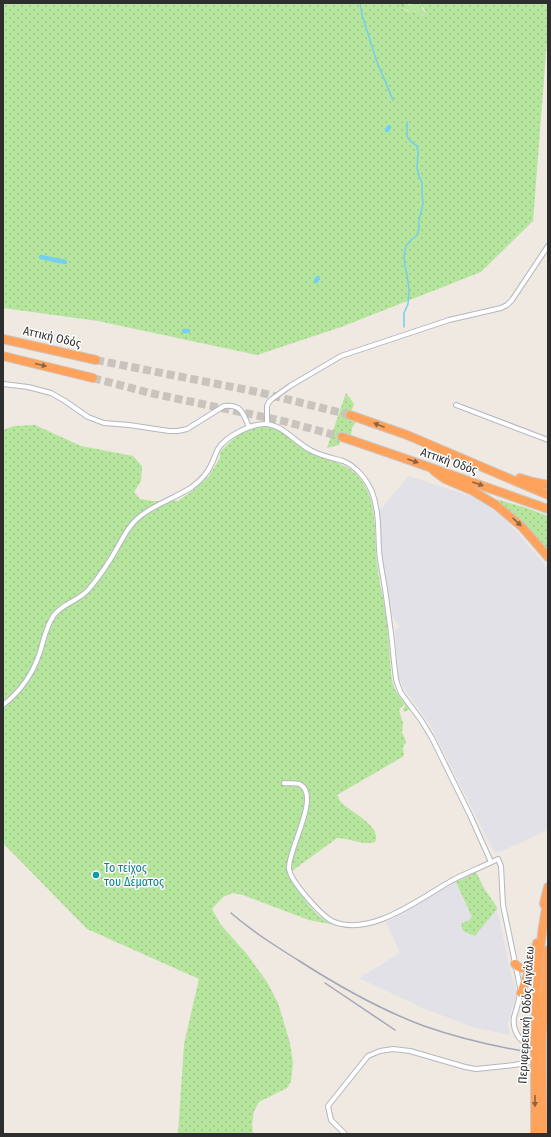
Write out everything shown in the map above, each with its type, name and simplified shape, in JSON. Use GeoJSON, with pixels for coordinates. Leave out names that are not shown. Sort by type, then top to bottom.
{"type":"FeatureCollection","features":[{"type":"Feature","properties":{"kind":"highway","name":"Αττική Οδός"},"geometry":{"type":"LineString","coordinates":[[3,339],[96,360]]}},
{"type":"Feature","properties":{"kind":"highway"},"geometry":{"type":"LineString","coordinates":[[3,356],[93,378]]}},
{"type":"Feature","properties":{"kind":"highway","name":"Αττική Οδός"},"geometry":{"type":"LineString","coordinates":[[350,415],[407,435],[548,495]]}},
{"type":"Feature","properties":{"kind":"highway","name":"Αττική Οδός"},"geometry":{"type":"LineString","coordinates":[[342,437],[548,509]]}},
{"type":"Feature","properties":{"kind":"highway"},"geometry":{"type":"LineString","coordinates":[[464,459],[525,480],[548,485]]}},
{"type":"Feature","properties":{"kind":"highway"},"geometry":{"type":"LineString","coordinates":[[428,466],[445,479],[473,491],[496,505],[522,527],[548,557]]}},
{"type":"Feature","properties":{"kind":"highway"},"geometry":{"type":"LineString","coordinates":[[521,993],[537,944],[548,887]]}},
{"type":"Feature","properties":{"kind":"highway","name":"Περιφερειακή Οδός Αιγάλεω"},"geometry":{"type":"LineString","coordinates":[[543,1134],[541,1067],[538,1038],[538,969],[548,898]]}},
{"type":"Feature","properties":{"kind":"highway","name":"Περιφερειακή Οδός Αιγάλεω"},"geometry":{"type":"LineString","coordinates":[[538,1038],[548,950]]}},
{"type":"Feature","properties":{"kind":"highway"},"geometry":{"type":"LineString","coordinates":[[515,964],[520,968],[526,967],[533,957]]}},
{"type":"Feature","properties":{"kind":"highway"},"geometry":{"type":"LineString","coordinates":[[545,985],[548,973]]}},
{"type":"Feature","properties":{"kind":"highway","name":"Περιφερειακή Οδός Αιγάλεω"},"geometry":{"type":"LineString","coordinates":[[535,1134],[541,1067]]}},
{"type":"Feature","properties":{"kind":"street"},"geometry":{"type":"LineString","coordinates":[[267,424],[266,411],[267,406],[272,399],[290,386],[342,356],[434,324],[501,308],[507,305],[512,300],[548,246]]}},
{"type":"Feature","properties":{"kind":"street"},"geometry":{"type":"LineString","coordinates":[[3,384],[28,387],[51,393],[88,416],[104,423],[178,431],[194,426],[224,406],[230,406],[240,410],[249,427]]}},
{"type":"Feature","properties":{"kind":"street"},"geometry":{"type":"LineString","coordinates":[[456,405],[548,440]]}},
{"type":"Feature","properties":{"kind":"street"},"geometry":{"type":"LineString","coordinates":[[3,704],[21,689],[28,679],[38,659],[46,632],[58,610],[82,596],[113,555],[133,523],[149,510],[176,497],[193,486],[203,477],[220,446],[242,430],[249,427],[267,424],[277,426],[310,450],[320,455],[348,464],[365,479],[370,488],[376,505],[380,560],[396,683],[401,693],[432,738],[470,815],[491,862]]}},
{"type":"Feature","properties":{"kind":"street"},"geometry":{"type":"LineString","coordinates":[[284,783],[298,784],[302,786],[306,789],[308,797],[300,830],[289,861],[288,866],[291,876],[318,910],[324,916],[338,923],[345,925],[365,924],[385,918],[453,881],[498,859],[501,866],[503,905],[521,993],[514,1020],[516,1033],[525,1042],[548,1046]]}},
{"type":"Feature","properties":{"kind":"street"},"geometry":{"type":"LineString","coordinates":[[345,1134],[331,1120],[328,1106],[368,1056],[380,1051],[394,1049],[410,1051],[464,1067],[476,1069],[531,1062],[541,1067]]}},
{"type":"Feature","properties":{"kind":"shaded area"},"geometry":{"type":"Polygon","coordinates":[[[409,476],[473,497],[487,505],[517,532],[548,568],[548,830],[500,852],[493,850],[430,725],[403,687],[399,678],[395,636],[396,630],[400,627],[392,616],[383,564],[379,511],[409,476]]]}},
{"type":"Feature","properties":{"kind":"shaded area"},"geometry":{"type":"Polygon","coordinates":[[[456,882],[472,917],[468,921],[495,912],[497,909],[511,974],[516,988],[516,998],[508,1022],[510,1035],[476,1028],[425,1009],[359,978],[400,953],[386,922],[456,882]]]}},
{"type":"Feature","properties":{"kind":"green space"},"geometry":{"type":"Polygon","coordinates":[[[3,3],[401,3],[402,8],[409,12],[416,12],[427,17],[422,5],[419,3],[548,3],[548,27],[533,221],[481,272],[341,327],[257,355],[98,321],[3,308],[3,3]]]}},
{"type":"Feature","properties":{"kind":"green space"},"geometry":{"type":"Polygon","coordinates":[[[401,3],[406,3],[409,5],[418,3],[421,5],[428,17],[402,8],[401,3]]]}},
{"type":"Feature","properties":{"kind":"green space"},"geometry":{"type":"Polygon","coordinates":[[[346,393],[354,404],[348,420],[356,422],[352,428],[351,436],[344,433],[339,445],[327,448],[346,393]]]}},
{"type":"Feature","properties":{"kind":"green space"},"geometry":{"type":"Polygon","coordinates":[[[35,425],[81,446],[133,456],[142,466],[141,481],[134,492],[140,499],[153,501],[178,501],[195,489],[209,476],[220,458],[220,452],[240,432],[255,427],[275,427],[274,429],[285,434],[306,450],[317,456],[346,467],[356,474],[364,483],[369,494],[374,516],[377,564],[388,634],[392,681],[397,693],[410,709],[404,712],[404,704],[399,710],[403,723],[402,732],[406,743],[403,747],[404,756],[337,795],[344,805],[370,825],[376,836],[375,842],[366,843],[337,838],[288,874],[300,893],[315,912],[326,921],[341,926],[309,920],[243,895],[233,893],[223,897],[212,909],[221,925],[246,953],[267,982],[278,1003],[290,1043],[293,1063],[291,1081],[287,1088],[259,1102],[254,1111],[252,1124],[253,1134],[178,1134],[184,1044],[199,979],[87,929],[3,843],[3,430],[14,426],[35,425]]]}},
{"type":"Feature","properties":{"kind":"green space"},"geometry":{"type":"Polygon","coordinates":[[[496,499],[548,516],[548,549],[522,523],[496,499]]]}},
{"type":"Feature","properties":{"kind":"green space"},"geometry":{"type":"Polygon","coordinates":[[[476,872],[497,909],[475,936],[463,931],[461,923],[468,921],[472,917],[456,882],[476,872]]]}},
{"type":"Feature","properties":{"kind":"waterway"},"geometry":{"type":"LineString","coordinates":[[360,3],[362,15],[377,62],[393,100]]}},
{"type":"Feature","properties":{"kind":"waterway"},"geometry":{"type":"LineString","coordinates":[[404,327],[404,313],[408,304],[409,289],[404,256],[406,246],[417,235],[423,204],[422,183],[417,169],[417,146],[407,136],[407,122]]}},
{"type":"Feature","properties":{"kind":"waterway"},"geometry":{"type":"LineString","coordinates":[[41,257],[65,262]]}},
{"type":"Feature","properties":{"kind":"tunnel"},"geometry":{"type":"LineString","coordinates":[[96,360],[258,392],[350,415]]}},
{"type":"Feature","properties":{"kind":"tunnel"},"geometry":{"type":"LineString","coordinates":[[93,378],[150,393],[283,421],[342,437]]}},
{"type":"Feature","properties":{"kind":"railway"},"geometry":{"type":"LineString","coordinates":[[231,913],[265,939],[316,971],[346,989],[392,1013],[454,1036],[501,1047],[548,1055]]}},
{"type":"Feature","properties":{"kind":"railway"},"geometry":{"type":"LineString","coordinates":[[325,983],[395,1030]]}},
{"type":"Feature","properties":{"kind":"place","name":"Το τείχος του Δέματος"},"geometry":{"type":"Point","coordinates":[96,875]}}]}
